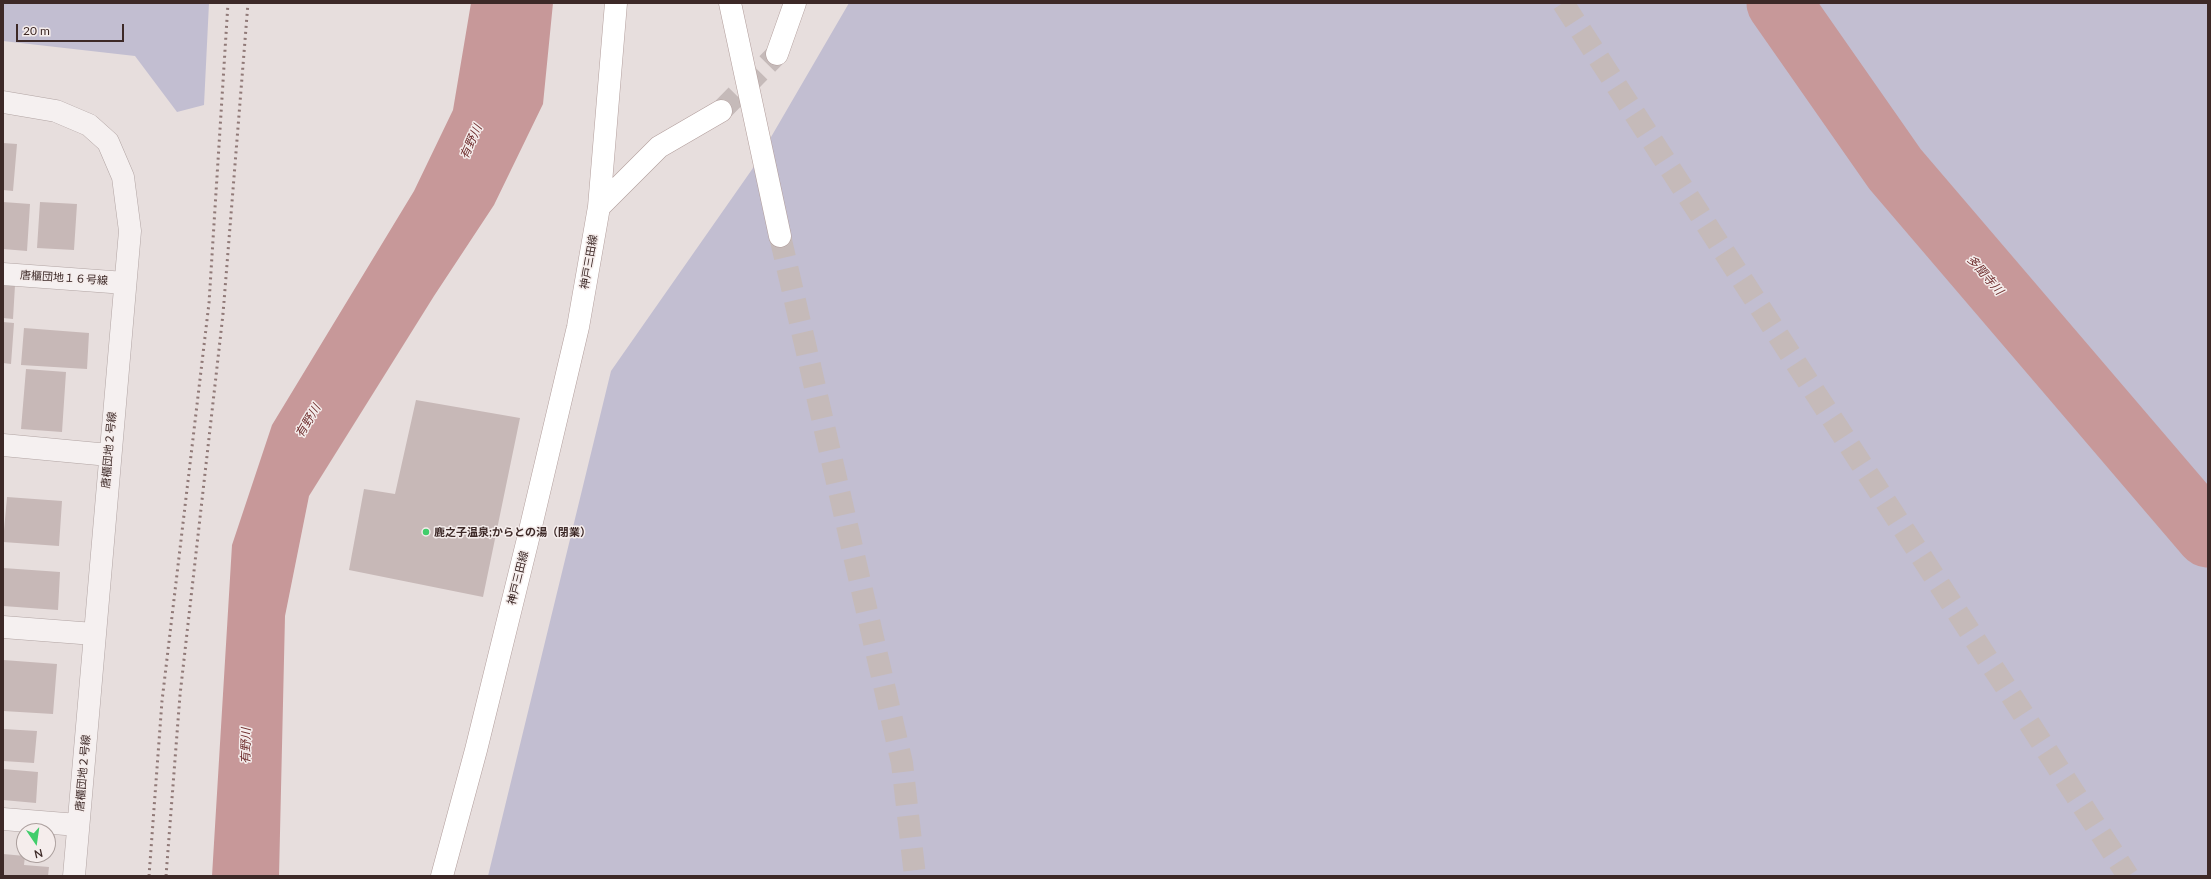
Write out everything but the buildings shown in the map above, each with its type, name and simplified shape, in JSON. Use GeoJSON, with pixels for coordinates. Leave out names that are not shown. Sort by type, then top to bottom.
{"type":"FeatureCollection","features":[{"type":"Feature","properties":{"kind":"main road","name":"神戸三田線"},"geometry":{"type":"LineString","coordinates":[[442,876],[478,742],[570,358],[599,207],[616,3]]}},
{"type":"Feature","properties":{"kind":"main road"},"geometry":{"type":"LineString","coordinates":[[730,3],[780,236]]}},
{"type":"Feature","properties":{"kind":"main road"},"geometry":{"type":"LineString","coordinates":[[776,54],[795,3]]}},
{"type":"Feature","properties":{"kind":"main road"},"geometry":{"type":"LineString","coordinates":[[599,207],[659,147],[721,111]]}},
{"type":"Feature","properties":{"kind":"street","name":"唐櫃団地２号線"},"geometry":{"type":"LineString","coordinates":[[3,102],[56,111],[88,125],[108,142],[123,178],[130,231],[109,455],[74,876]]}},
{"type":"Feature","properties":{"kind":"street","name":"唐櫃団地１６号線"},"geometry":{"type":"LineString","coordinates":[[3,274],[125,283]]}},
{"type":"Feature","properties":{"kind":"street"},"geometry":{"type":"LineString","coordinates":[[3,445],[109,455]]}},
{"type":"Feature","properties":{"kind":"street"},"geometry":{"type":"LineString","coordinates":[[3,626],[94,634]]}},
{"type":"Feature","properties":{"kind":"street"},"geometry":{"type":"LineString","coordinates":[[3,819],[78,825]]}},
{"type":"Feature","properties":{"kind":"shaded area"},"geometry":{"type":"Polygon","coordinates":[[[3,3],[209,3],[204,105],[177,112],[135,56],[3,41],[3,3]]]}},
{"type":"Feature","properties":{"kind":"shaded area"},"geometry":{"type":"Polygon","coordinates":[[[849,3],[2208,3],[2208,876],[488,876],[611,371],[753,168],[849,3]]]}},
{"type":"Feature","properties":{"kind":"water","name":"有野川"},"geometry":{"type":"Polygon","coordinates":[[[471,3],[553,3],[543,104],[494,205],[434,296],[309,496],[285,616],[279,876],[212,876],[232,545],[272,425],[414,191],[453,110],[471,3]]]}},
{"type":"Feature","properties":{"kind":"waterway","name":"多聞寺川"},"geometry":{"type":"LineString","coordinates":[[1779,3],[1895,169],[2208,535]]}},
{"type":"Feature","properties":{"kind":"tunnel"},"geometry":{"type":"LineString","coordinates":[[1563,3],[2128,876]]}},
{"type":"Feature","properties":{"kind":"tunnel"},"geometry":{"type":"LineString","coordinates":[[721,111],[777,54]]}},
{"type":"Feature","properties":{"kind":"tunnel"},"geometry":{"type":"LineString","coordinates":[[780,236],[902,763],[915,876]]}},
{"type":"Feature","properties":{"kind":"railway"},"geometry":{"type":"LineString","coordinates":[[149,876],[162,701],[209,303],[228,3]]}},
{"type":"Feature","properties":{"kind":"railway"},"geometry":{"type":"LineString","coordinates":[[166,876],[180,695],[223,314],[248,3]]}},
{"type":"Feature","properties":{"kind":"place","name":"鹿之子温泉;からとの湯（閉業）"},"geometry":{"type":"Point","coordinates":[426,532]}}]}
